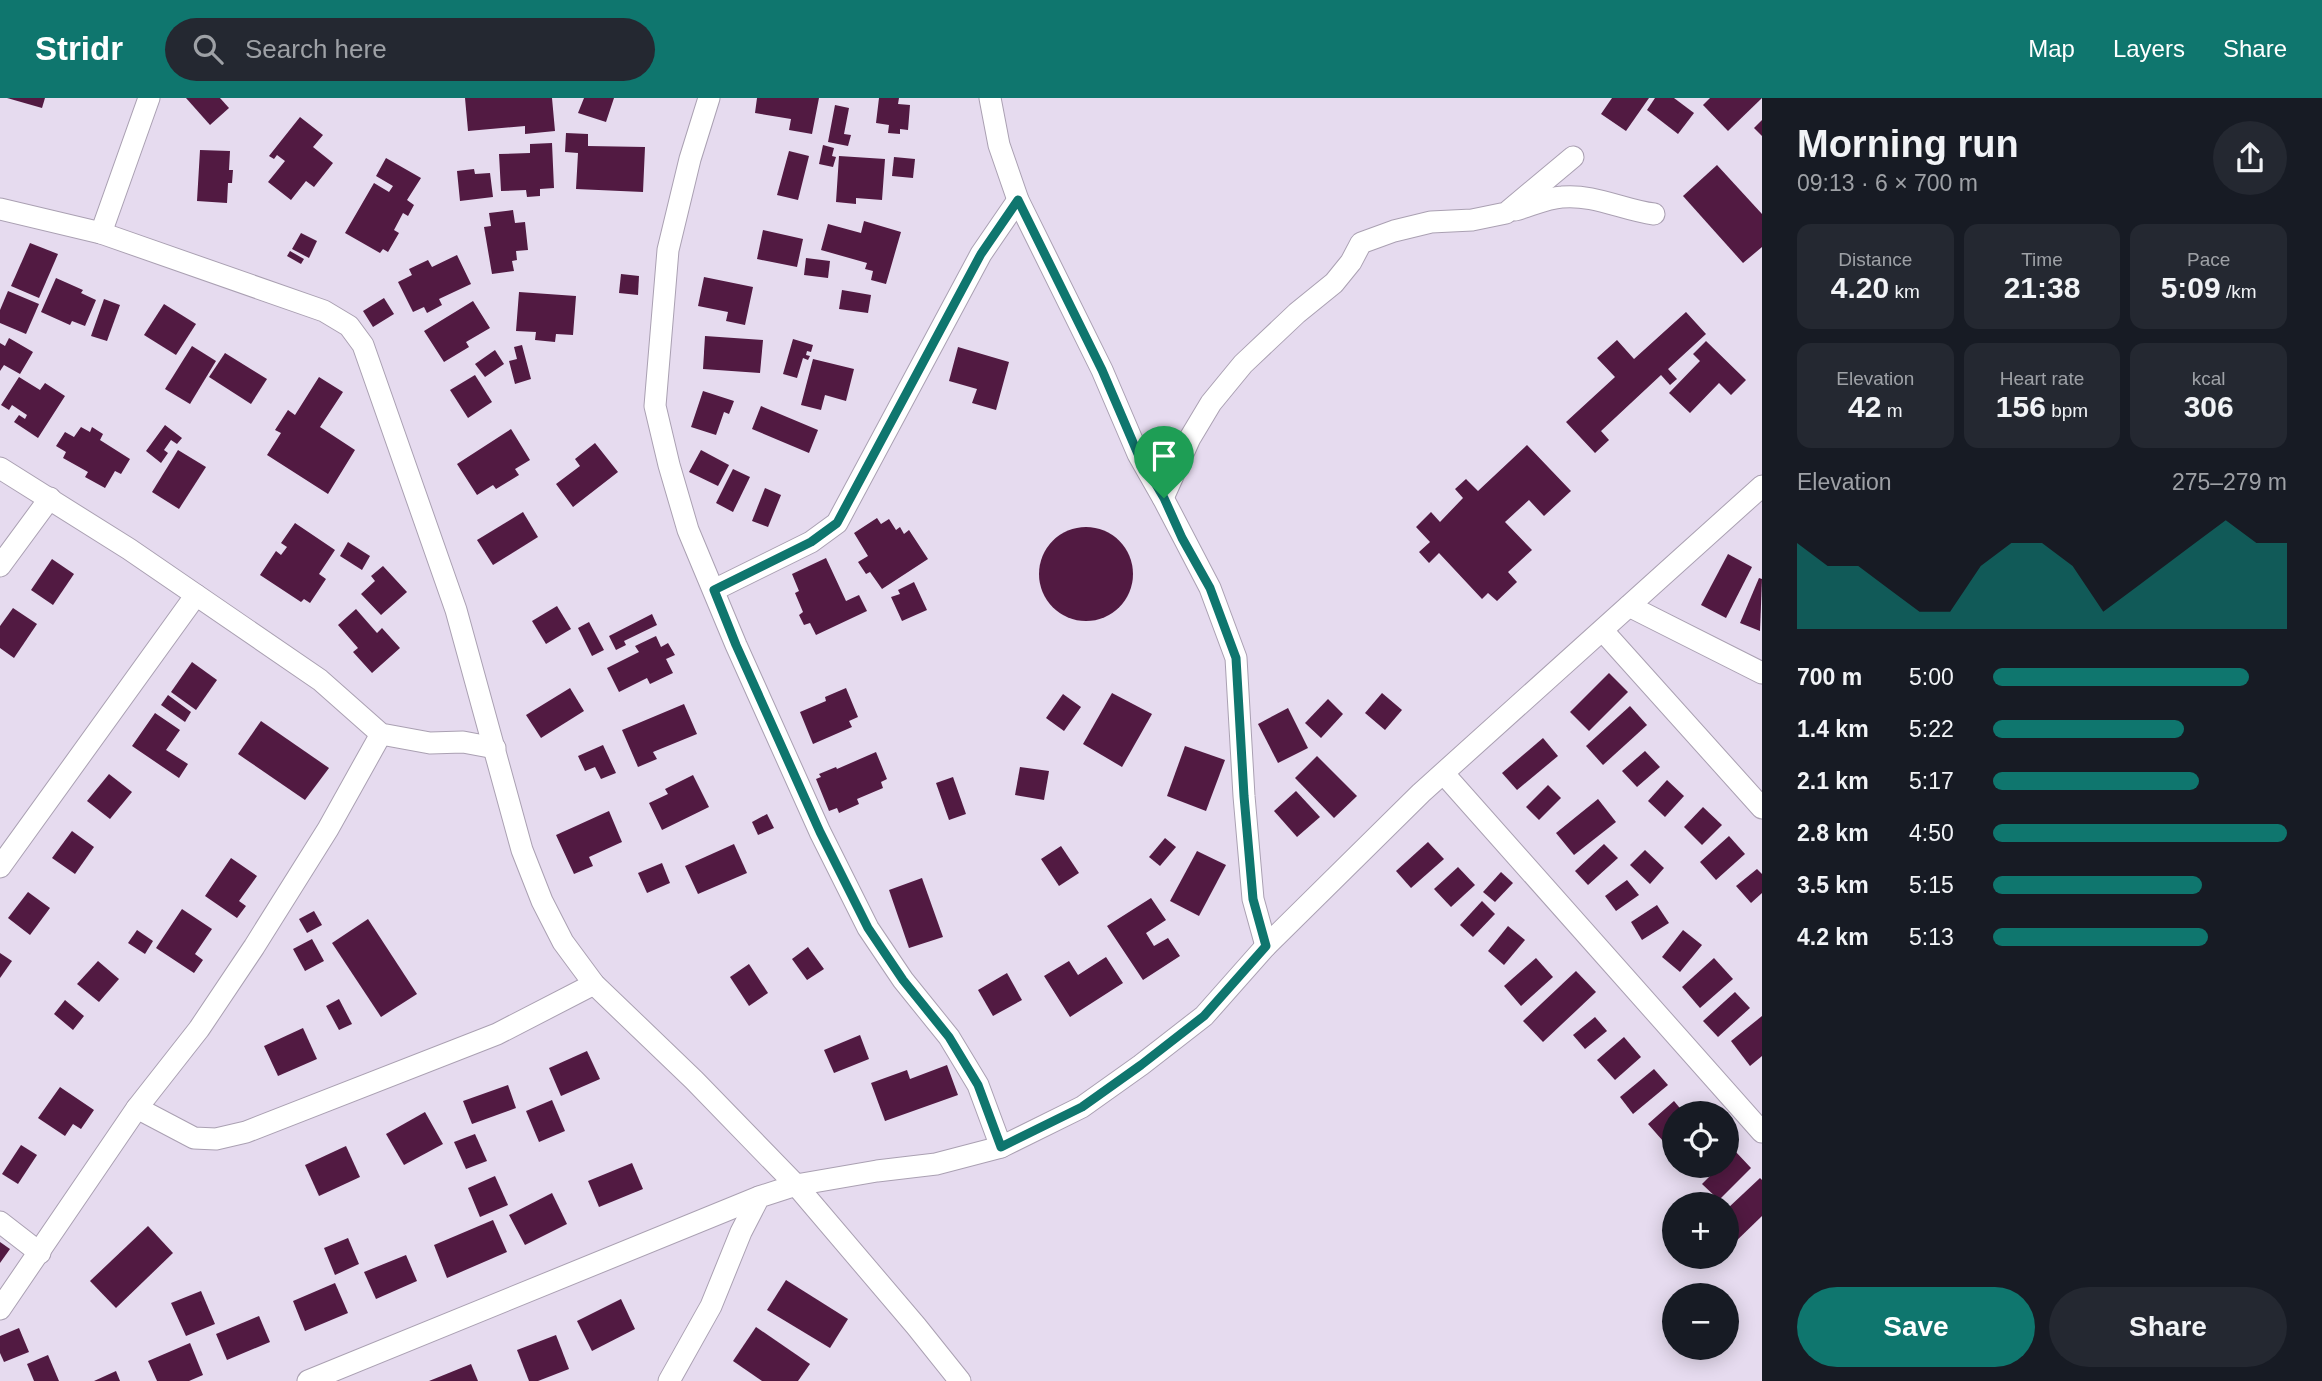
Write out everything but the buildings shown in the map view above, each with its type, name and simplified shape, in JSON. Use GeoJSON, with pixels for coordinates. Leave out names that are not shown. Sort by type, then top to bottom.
{"type":"FeatureCollection","features":[{"type":"Feature","properties":{"kind":"street"},"geometry":{"type":"LineString","coordinates":[[101,233],[149,98]]}},
{"type":"Feature","properties":{"kind":"street"},"geometry":{"type":"LineString","coordinates":[[709,98],[690,159],[668,250],[656,406],[668,465],[688,530],[820,832],[868,928],[903,980],[949,1037],[978,1085],[1001,1147]]}},
{"type":"Feature","properties":{"kind":"street"},"geometry":{"type":"LineString","coordinates":[[990,98],[999,145],[1018,200],[1102,370],[1138,454],[1210,588],[1236,658],[1253,899],[1266,946]]}},
{"type":"Feature","properties":{"kind":"street"},"geometry":{"type":"LineString","coordinates":[[1506,213],[1573,157]]}},
{"type":"Feature","properties":{"kind":"street"},"geometry":{"type":"LineString","coordinates":[[1164,498],[1190,438],[1211,403],[1243,364],[1297,313],[1334,283],[1361,243],[1431,222],[1472,220],[1561,197],[1607,202],[1631,211],[1654,214]]}},
{"type":"Feature","properties":{"kind":"street"},"geometry":{"type":"LineString","coordinates":[[714,590],[811,542],[837,523],[981,254],[1018,200]]}},
{"type":"Feature","properties":{"kind":"street"},"geometry":{"type":"LineString","coordinates":[[0,209],[101,233],[324,310],[349,326],[363,345],[456,610],[522,849],[542,901],[562,942],[594,984],[796,1185],[960,1381]]}},
{"type":"Feature","properties":{"kind":"street"},"geometry":{"type":"LineString","coordinates":[[0,468],[50,498],[320,680],[381,734],[430,743],[463,742],[495,748]]}},
{"type":"Feature","properties":{"kind":"street"},"geometry":{"type":"LineString","coordinates":[[308,1381],[759,1197],[796,1185],[936,1164],[1001,1147],[1082,1107],[1204,1016],[1266,946],[1421,793],[1762,486]]}},
{"type":"Feature","properties":{"kind":"street"},"geometry":{"type":"LineString","coordinates":[[0,566],[50,498]]}},
{"type":"Feature","properties":{"kind":"street"},"geometry":{"type":"LineString","coordinates":[[0,867],[196,595]]}},
{"type":"Feature","properties":{"kind":"street"},"geometry":{"type":"LineString","coordinates":[[1629,606],[1762,673]]}},
{"type":"Feature","properties":{"kind":"street"},"geometry":{"type":"LineString","coordinates":[[1602,631],[1762,808]]}},
{"type":"Feature","properties":{"kind":"street"},"geometry":{"type":"LineString","coordinates":[[0,1309],[137,1108],[199,1030],[254,947],[328,829],[381,734]]}},
{"type":"Feature","properties":{"kind":"street"},"geometry":{"type":"LineString","coordinates":[[1444,774],[1762,1132]]}},
{"type":"Feature","properties":{"kind":"street"},"geometry":{"type":"LineString","coordinates":[[137,1108],[194,1138],[216,1139],[246,1132],[497,1034],[594,984]]}},
{"type":"Feature","properties":{"kind":"street"},"geometry":{"type":"LineString","coordinates":[[669,1381],[711,1306],[741,1232],[759,1197]]}},
{"type":"Feature","properties":{"kind":"street"},"geometry":{"type":"LineString","coordinates":[[0,1222],[40,1253]]}},
{"type":"Feature","properties":{"kind":"route"},"geometry":{"type":"LineString","coordinates":[[1018,200],[1102,370],[1138,454],[1164,498],[1182,538],[1210,588],[1236,658],[1253,899],[1266,946],[1204,1016],[1141,1065],[1082,1107],[1001,1147],[978,1085],[949,1037],[903,980],[868,928],[820,832],[714,590],[811,542],[837,523],[981,254],[1018,200]]}}]}
